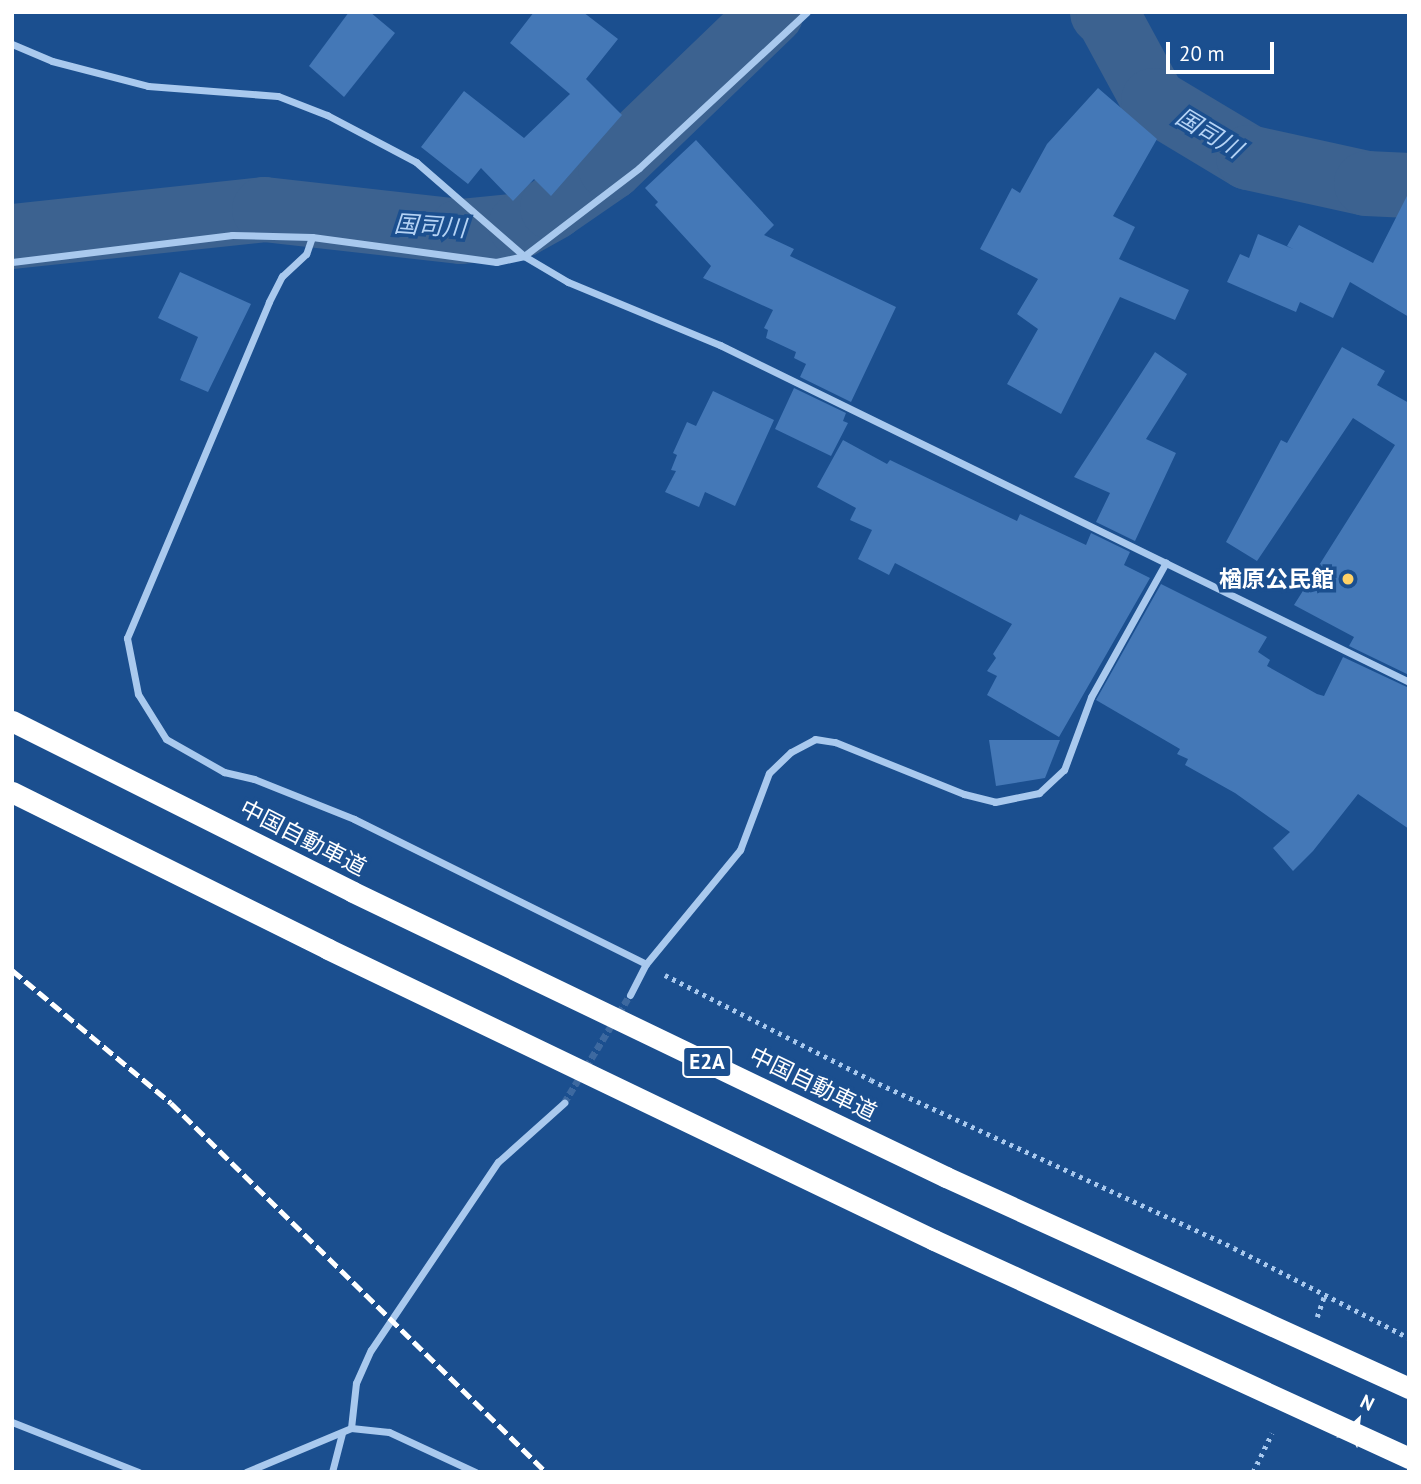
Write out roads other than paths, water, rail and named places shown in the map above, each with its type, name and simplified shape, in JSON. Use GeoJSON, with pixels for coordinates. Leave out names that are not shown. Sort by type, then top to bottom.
{"type":"FeatureCollection","features":[{"type":"Feature","properties":{"kind":"highway","name":"中国自動車道"},"geometry":{"type":"LineString","coordinates":[[12,721],[341,886],[946,1177],[1409,1388]]}},
{"type":"Feature","properties":{"kind":"highway"},"geometry":{"type":"LineString","coordinates":[[12,792],[328,949],[934,1240],[1409,1458]]}},
{"type":"Feature","properties":{"kind":"street"},"geometry":{"type":"LineString","coordinates":[[12,262],[232,235],[312,237],[496,262],[524,256],[639,168],[807,12]]}},
{"type":"Feature","properties":{"kind":"street"},"geometry":{"type":"LineString","coordinates":[[12,44],[52,61],[148,86],[278,96],[327,115],[416,162],[505,241],[524,256],[568,282],[720,345],[1409,682]]}},
{"type":"Feature","properties":{"kind":"street"},"geometry":{"type":"LineString","coordinates":[[312,237],[306,254],[282,276],[269,302],[127,638],[138,694],[166,739],[224,772],[254,779],[354,819],[646,964]]}},
{"type":"Feature","properties":{"kind":"street"},"geometry":{"type":"LineString","coordinates":[[630,995],[646,964],[740,850],[769,773],[791,752],[816,739],[835,742],[964,794],[995,802],[1039,793],[1064,770],[1091,697],[1167,562]]}},
{"type":"Feature","properties":{"kind":"street"},"geometry":{"type":"LineString","coordinates":[[351,1428],[356,1383],[371,1350],[498,1162],[564,1103]]}},
{"type":"Feature","properties":{"kind":"street"},"geometry":{"type":"LineString","coordinates":[[12,1422],[108,1463],[138,1472]]}},
{"type":"Feature","properties":{"kind":"street"},"geometry":{"type":"LineString","coordinates":[[246,1472],[351,1428],[389,1432],[475,1472]]}},
{"type":"Feature","properties":{"kind":"street"},"geometry":{"type":"LineString","coordinates":[[332,1472],[342,1433]]}},
{"type":"Feature","properties":{"kind":"waterway","name":"国司川"},"geometry":{"type":"LineString","coordinates":[[12,236],[264,209],[460,231],[520,225],[552,207],[610,167],[771,12]]}},
{"type":"Feature","properties":{"kind":"waterway","name":"国司川"},"geometry":{"type":"LineString","coordinates":[[1102,12],[1108,17],[1153,100],[1248,157],[1366,183],[1409,185]]}},
{"type":"Feature","properties":{"kind":"tunnel"},"geometry":{"type":"LineString","coordinates":[[564,1103],[630,995]]}},
{"type":"Feature","properties":{"kind":"railway"},"geometry":{"type":"LineString","coordinates":[[12,970],[171,1103],[546,1472]]}},
{"type":"Feature","properties":{"kind":"place","name":"楢原公民館"},"geometry":{"type":"Point","coordinates":[1348,579]}}]}
